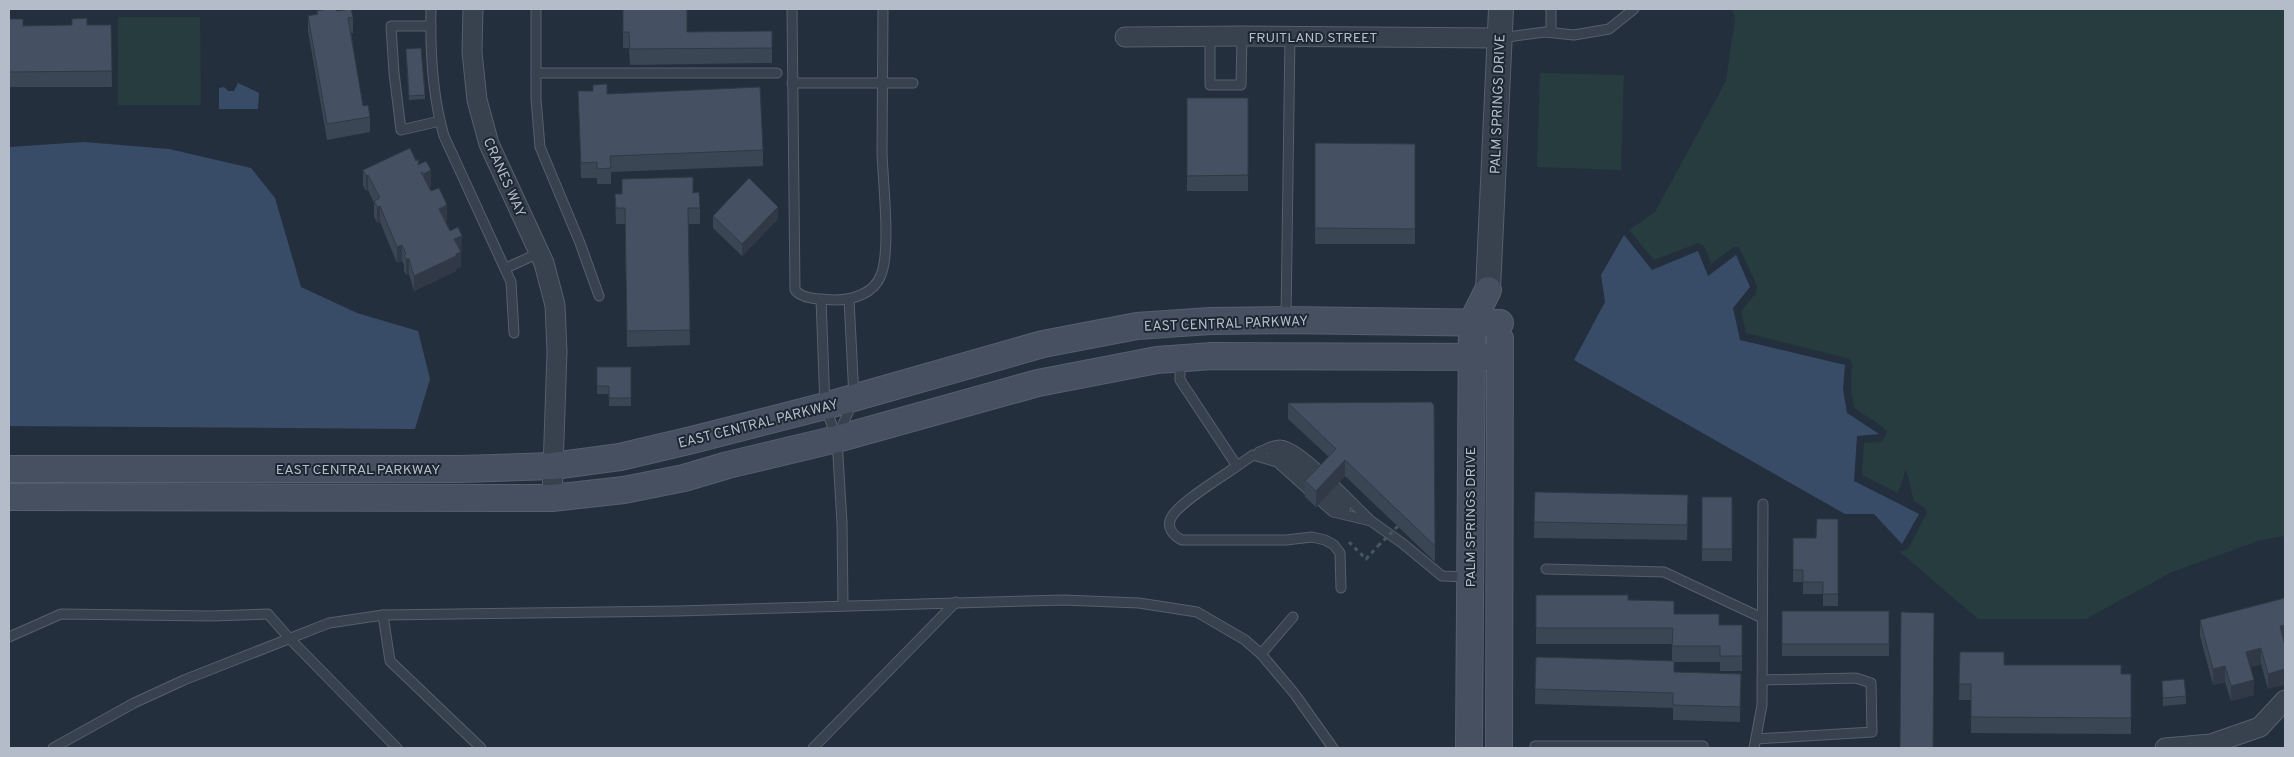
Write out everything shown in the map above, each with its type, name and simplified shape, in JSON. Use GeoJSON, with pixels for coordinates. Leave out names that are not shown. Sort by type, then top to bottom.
{"type":"FeatureCollection","features":[{"type":"Feature","properties":{"kind":"main road","name":"PALM SPRINGS DRIVE"},"geometry":{"type":"LineString","coordinates":[[1469,748],[1472,322],[1488,290]]}},
{"type":"Feature","properties":{"kind":"main road","name":"PALM SPRINGS DRIVE"},"geometry":{"type":"LineString","coordinates":[[1488,290],[1500,323],[1499,748]]}},
{"type":"Feature","properties":{"kind":"main road","name":"EAST CENTRAL PARKWAY"},"geometry":{"type":"LineString","coordinates":[[9,469],[460,469],[553,466],[620,457],[825,406],[1043,344],[1137,326],[1210,321],[1286,320],[1500,323]]}},
{"type":"Feature","properties":{"kind":"main road","name":"EAST CENTRAL PARKWAY"},"geometry":{"type":"LineString","coordinates":[[9,497],[552,498],[624,490],[684,478],[837,439],[1038,383],[1157,360],[1231,356],[1499,357]]}},
{"type":"Feature","properties":{"kind":"street","name":"CRANES WAY"},"geometry":{"type":"LineString","coordinates":[[473,9],[472,52],[479,109],[489,144],[544,263],[555,305],[557,352],[552,498]]}},
{"type":"Feature","properties":{"kind":"street","name":"PALM SPRINGS DRIVE"},"geometry":{"type":"LineString","coordinates":[[1488,290],[1501,9]]}},
{"type":"Feature","properties":{"kind":"street","name":"FRUITLAND STREET"},"geometry":{"type":"LineString","coordinates":[[1126,37],[1500,38]]}},
{"type":"Feature","properties":{"kind":"street"},"geometry":{"type":"LineString","coordinates":[[2165,748],[2211,744],[2260,727],[2285,700]]}},
{"type":"Feature","properties":{"kind":"lane"},"geometry":{"type":"LineString","coordinates":[[431,9],[432,74],[440,121],[444,136],[511,282],[514,333]]}},
{"type":"Feature","properties":{"kind":"lane"},"geometry":{"type":"LineString","coordinates":[[536,9],[536,73],[540,147],[599,296]]}},
{"type":"Feature","properties":{"kind":"lane"},"geometry":{"type":"LineString","coordinates":[[792,9],[795,290],[799,294],[821,299],[849,299],[869,291],[881,276],[885,252],[883,9]]}},
{"type":"Feature","properties":{"kind":"lane"},"geometry":{"type":"LineString","coordinates":[[1550,32],[1551,9]]}},
{"type":"Feature","properties":{"kind":"lane"},"geometry":{"type":"LineString","coordinates":[[1500,38],[1550,32],[1574,35],[1609,29],[1634,9]]}},
{"type":"Feature","properties":{"kind":"lane"},"geometry":{"type":"LineString","coordinates":[[431,26],[391,26],[394,73],[401,130],[440,121]]}},
{"type":"Feature","properties":{"kind":"lane"},"geometry":{"type":"LineString","coordinates":[[1210,36],[1210,85],[1242,85],[1242,36]]}},
{"type":"Feature","properties":{"kind":"lane"},"geometry":{"type":"LineString","coordinates":[[1286,320],[1290,36]]}},
{"type":"Feature","properties":{"kind":"lane"},"geometry":{"type":"LineString","coordinates":[[536,73],[777,72]]}},
{"type":"Feature","properties":{"kind":"lane"},"geometry":{"type":"LineString","coordinates":[[792,83],[913,83]]}},
{"type":"Feature","properties":{"kind":"lane"},"geometry":{"type":"LineString","coordinates":[[506,268],[539,253]]}},
{"type":"Feature","properties":{"kind":"lane"},"geometry":{"type":"LineString","coordinates":[[821,299],[825,406],[837,439],[842,523],[843,606]]}},
{"type":"Feature","properties":{"kind":"lane"},"geometry":{"type":"LineString","coordinates":[[837,439],[854,398],[849,299]]}},
{"type":"Feature","properties":{"kind":"lane"},"geometry":{"type":"LineString","coordinates":[[1180,358],[1180,380],[1237,466]]}},
{"type":"Feature","properties":{"kind":"lane"},"geometry":{"type":"LineString","coordinates":[[1341,588],[1340,553],[1325,540],[1312,537],[1286,540],[1182,540],[1174,536],[1170,527],[1170,519],[1178,509],[1237,466],[1256,454],[1279,444],[1297,452],[1371,521],[1402,543],[1442,576],[1470,577]]}},
{"type":"Feature","properties":{"kind":"lane"},"geometry":{"type":"LineString","coordinates":[[1268,449],[1277,449],[1287,453],[1354,516]]}},
{"type":"Feature","properties":{"kind":"lane"},"geometry":{"type":"LineString","coordinates":[[1256,454],[1277,462],[1333,512],[1344,513],[1371,521]]}},
{"type":"Feature","properties":{"kind":"lane"},"geometry":{"type":"LineString","coordinates":[[1762,680],[1856,678],[1870,684],[1872,732],[1755,744],[1762,705],[1762,680],[1762,618],[1763,504]]}},
{"type":"Feature","properties":{"kind":"lane"},"geometry":{"type":"LineString","coordinates":[[1546,569],[1664,572],[1762,618]]}},
{"type":"Feature","properties":{"kind":"lane"},"geometry":{"type":"LineString","coordinates":[[53,748],[134,703],[184,680],[330,623],[383,615],[677,611],[1063,600],[1139,603],[1196,612],[1245,640],[1261,654],[1294,692],[1333,748]]}},
{"type":"Feature","properties":{"kind":"lane"},"geometry":{"type":"LineString","coordinates":[[813,748],[956,602]]}},
{"type":"Feature","properties":{"kind":"lane"},"geometry":{"type":"LineString","coordinates":[[9,636],[61,614],[211,616],[268,614],[289,638],[397,748]]}},
{"type":"Feature","properties":{"kind":"lane"},"geometry":{"type":"LineString","coordinates":[[383,615],[390,661],[481,748]]}},
{"type":"Feature","properties":{"kind":"lane"},"geometry":{"type":"LineString","coordinates":[[1261,654],[1293,617]]}},
{"type":"Feature","properties":{"kind":"lane"},"geometry":{"type":"LineString","coordinates":[[1535,746],[1703,746],[1703,748]]}},
{"type":"Feature","properties":{"kind":"path"},"geometry":{"type":"LineString","coordinates":[[1378,546],[1398,526]]}},
{"type":"Feature","properties":{"kind":"green space"},"geometry":{"type":"Polygon","coordinates":[[[1732,9],[2285,9],[2285,536],[2261,540],[2172,572],[2086,619],[1978,619],[1900,552],[1908,549],[1927,513],[1925,508],[1914,501],[1906,469],[1898,493],[1862,475],[1864,443],[1882,442],[1887,433],[1883,427],[1854,408],[1851,389],[1852,364],[1850,359],[1746,333],[1741,311],[1756,293],[1757,286],[1739,247],[1734,247],[1711,264],[1704,246],[1698,243],[1654,260],[1629,230],[1655,212],[1726,81],[1735,18],[1732,9]]]}},
{"type":"Feature","properties":{"kind":"green space"},"geometry":{"type":"Polygon","coordinates":[[[118,17],[200,17],[201,105],[118,105],[118,17]]]}},
{"type":"Feature","properties":{"kind":"green space"},"geometry":{"type":"Polygon","coordinates":[[[1540,73],[1624,75],[1621,170],[1537,167],[1540,73]]]}},
{"type":"Feature","properties":{"kind":"water"},"geometry":{"type":"Polygon","coordinates":[[[238,83],[259,93],[258,109],[219,109],[219,88],[224,87],[228,91],[234,91],[238,83]]]}},
{"type":"Feature","properties":{"kind":"water"},"geometry":{"type":"Polygon","coordinates":[[[84,142],[169,149],[251,168],[275,198],[301,287],[357,313],[418,331],[430,379],[415,429],[9,426],[9,147],[84,142]]]}},
{"type":"Feature","properties":{"kind":"water"},"geometry":{"type":"Polygon","coordinates":[[[1624,235],[1652,270],[1698,251],[1708,276],[1736,255],[1750,287],[1733,308],[1740,340],[1845,365],[1843,389],[1847,413],[1879,434],[1857,436],[1854,481],[1919,514],[1902,544],[1874,514],[1845,514],[1574,360],[1605,302],[1601,275],[1624,235]]]}},
{"type":"Feature","properties":{"kind":"building"},"geometry":{"type":"Polygon","coordinates":[[[336,9],[337,11],[351,9],[353,17],[348,18],[363,106],[368,105],[370,117],[327,124],[308,16],[318,14],[317,11],[336,9]]]}},
{"type":"Feature","properties":{"kind":"building"},"geometry":{"type":"Polygon","coordinates":[[[623,9],[687,9],[687,32],[772,31],[772,48],[630,49],[629,32],[623,32],[623,9]]]}},
{"type":"Feature","properties":{"kind":"building"},"geometry":{"type":"Polygon","coordinates":[[[87,18],[87,25],[111,25],[112,71],[9,72],[9,19],[23,19],[23,26],[72,25],[72,19],[87,18]]]}},
{"type":"Feature","properties":{"kind":"building"},"geometry":{"type":"Polygon","coordinates":[[[421,48],[425,95],[409,96],[406,49],[421,48]]]}},
{"type":"Feature","properties":{"kind":"building"},"geometry":{"type":"Polygon","coordinates":[[[607,84],[607,94],[760,87],[763,150],[610,156],[611,168],[597,169],[597,162],[581,163],[578,91],[593,91],[593,85],[607,84]]]}},
{"type":"Feature","properties":{"kind":"building"},"geometry":{"type":"Polygon","coordinates":[[[1187,98],[1248,98],[1248,175],[1187,176],[1187,98]]]}},
{"type":"Feature","properties":{"kind":"building"},"geometry":{"type":"Polygon","coordinates":[[[1315,143],[1415,144],[1415,229],[1315,228],[1315,143]]]}},
{"type":"Feature","properties":{"kind":"building"},"geometry":{"type":"Polygon","coordinates":[[[410,148],[416,161],[419,159],[418,165],[426,161],[431,170],[424,174],[421,172],[431,191],[439,188],[447,205],[439,209],[450,231],[458,227],[462,236],[454,239],[461,252],[414,276],[409,259],[406,259],[404,255],[406,254],[402,245],[397,247],[380,206],[377,207],[374,201],[380,198],[368,175],[366,176],[363,170],[410,148]]]}},
{"type":"Feature","properties":{"kind":"building"},"geometry":{"type":"Polygon","coordinates":[[[693,177],[693,193],[699,192],[700,208],[688,208],[690,330],[627,331],[625,208],[616,208],[615,194],[622,194],[622,179],[693,177]]]}},
{"type":"Feature","properties":{"kind":"building"},"geometry":{"type":"Polygon","coordinates":[[[749,178],[778,207],[742,244],[713,216],[749,178]]]}},
{"type":"Feature","properties":{"kind":"building"},"geometry":{"type":"Polygon","coordinates":[[[597,367],[631,367],[631,398],[609,398],[609,386],[597,386],[597,367]]]}},
{"type":"Feature","properties":{"kind":"building"},"geometry":{"type":"Polygon","coordinates":[[[1431,402],[1434,405],[1435,546],[1345,460],[1316,491],[1305,481],[1336,449],[1288,403],[1431,402]]]}},
{"type":"Feature","properties":{"kind":"building"},"geometry":{"type":"Polygon","coordinates":[[[1535,492],[1688,495],[1687,525],[1534,522],[1535,492]]]}},
{"type":"Feature","properties":{"kind":"building"},"geometry":{"type":"Polygon","coordinates":[[[1702,497],[1732,497],[1732,549],[1702,549],[1702,497]]]}},
{"type":"Feature","properties":{"kind":"building"},"geometry":{"type":"Polygon","coordinates":[[[1817,519],[1838,519],[1838,594],[1823,594],[1823,582],[1803,582],[1803,570],[1793,570],[1793,538],[1816,538],[1817,519]]]}},
{"type":"Feature","properties":{"kind":"building"},"geometry":{"type":"Polygon","coordinates":[[[1536,595],[1628,595],[1628,600],[1674,601],[1674,614],[1719,614],[1719,625],[1742,625],[1742,656],[1720,656],[1720,646],[1672,646],[1673,628],[1536,628],[1536,595]]]}},
{"type":"Feature","properties":{"kind":"building"},"geometry":{"type":"Polygon","coordinates":[[[2285,598],[2285,625],[2280,626],[2285,646],[2285,669],[2268,674],[2261,648],[2246,652],[2254,680],[2231,686],[2225,666],[2213,669],[2200,620],[2285,598]]]}},
{"type":"Feature","properties":{"kind":"building"},"geometry":{"type":"Polygon","coordinates":[[[1782,611],[1889,611],[1889,644],[1782,644],[1782,611]]]}},
{"type":"Feature","properties":{"kind":"building"},"geometry":{"type":"Polygon","coordinates":[[[1901,612],[1934,613],[1933,748],[1900,748],[1901,612]]]}},
{"type":"Feature","properties":{"kind":"building"},"geometry":{"type":"Polygon","coordinates":[[[1960,652],[2004,652],[2004,665],[2121,665],[2121,674],[2131,674],[2131,718],[1971,717],[1971,684],[1959,684],[1960,652]]]}},
{"type":"Feature","properties":{"kind":"building"},"geometry":{"type":"Polygon","coordinates":[[[1536,657],[1674,661],[1674,672],[1741,674],[1740,707],[1673,705],[1673,693],[1535,689],[1536,657]]]}},
{"type":"Feature","properties":{"kind":"building"},"geometry":{"type":"Polygon","coordinates":[[[2184,679],[2186,696],[2163,698],[2162,681],[2184,679]]]}}]}
